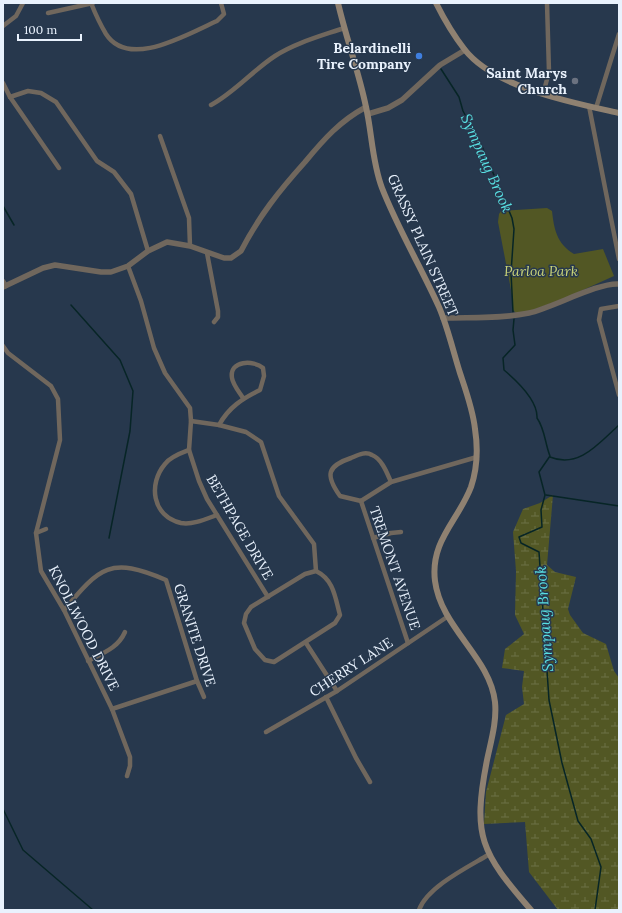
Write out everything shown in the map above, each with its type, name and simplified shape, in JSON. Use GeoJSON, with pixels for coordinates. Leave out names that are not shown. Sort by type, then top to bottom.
{"type":"FeatureCollection","features":[{"type":"Feature","properties":{"kind":"main road","name":"GRASSY PLAIN STREET"},"geometry":{"type":"LineString","coordinates":[[338,3],[367,110],[382,188],[443,318],[472,412],[476,430],[477,457],[471,487],[443,536],[437,550],[435,582],[447,617],[487,676],[493,690],[495,703],[493,730],[480,805],[483,839],[488,855],[505,880],[531,910]]}},
{"type":"Feature","properties":{"kind":"main road"},"geometry":{"type":"LineString","coordinates":[[436,3],[465,50],[484,67],[496,74],[543,94],[619,113]]}},
{"type":"Feature","properties":{"kind":"street"},"geometry":{"type":"LineString","coordinates":[[3,26],[16,16],[23,3]]}},
{"type":"Feature","properties":{"kind":"street"},"geometry":{"type":"LineString","coordinates":[[48,13],[92,3],[106,34],[115,44],[126,48],[143,49],[158,47],[217,21],[224,14],[220,3]]}},
{"type":"Feature","properties":{"kind":"street"},"geometry":{"type":"LineString","coordinates":[[543,94],[549,72],[547,3]]}},
{"type":"Feature","properties":{"kind":"street"},"geometry":{"type":"LineString","coordinates":[[211,105],[227,96],[276,55],[300,44],[344,28]]}},
{"type":"Feature","properties":{"kind":"street"},"geometry":{"type":"LineString","coordinates":[[596,108],[619,34]]}},
{"type":"Feature","properties":{"kind":"street"},"geometry":{"type":"LineString","coordinates":[[4,285],[43,268],[55,265],[100,272],[111,272],[128,266],[148,251],[168,242],[190,246],[224,258],[231,258],[241,251],[273,199],[338,124],[367,110],[388,108],[402,100],[440,65],[465,50]]}},
{"type":"Feature","properties":{"kind":"street"},"geometry":{"type":"LineString","coordinates":[[3,83],[10,97],[59,168]]}},
{"type":"Feature","properties":{"kind":"street"},"geometry":{"type":"LineString","coordinates":[[10,97],[28,91],[41,93],[56,102],[97,161],[114,172],[131,194],[148,251]]}},
{"type":"Feature","properties":{"kind":"street"},"geometry":{"type":"LineString","coordinates":[[589,106],[619,259]]}},
{"type":"Feature","properties":{"kind":"street"},"geometry":{"type":"LineString","coordinates":[[160,136],[189,218],[190,246]]}},
{"type":"Feature","properties":{"kind":"street"},"geometry":{"type":"LineString","coordinates":[[612,220],[619,219]]}},
{"type":"Feature","properties":{"kind":"street"},"geometry":{"type":"LineString","coordinates":[[207,253],[218,311],[218,317],[214,322]]}},
{"type":"Feature","properties":{"kind":"street","name":"BETHPAGE DRIVE"},"geometry":{"type":"LineString","coordinates":[[128,266],[136,286],[154,348],[165,372],[190,408],[191,421],[189,450],[199,481],[217,515],[268,597]]}},
{"type":"Feature","properties":{"kind":"street"},"geometry":{"type":"LineString","coordinates":[[443,318],[497,317],[529,313],[608,285],[619,284]]}},
{"type":"Feature","properties":{"kind":"street"},"geometry":{"type":"LineString","coordinates":[[619,306],[601,310],[599,320],[619,395]]}},
{"type":"Feature","properties":{"kind":"street","name":"KNOLLWOOD DRIVE"},"geometry":{"type":"LineString","coordinates":[[3,346],[8,353],[51,386],[58,399],[60,440],[36,533],[41,571],[64,610],[112,709],[130,757],[130,766],[127,776]]}},
{"type":"Feature","properties":{"kind":"street"},"geometry":{"type":"LineString","coordinates":[[219,425],[226,413],[243,398],[260,390],[263,384],[264,376],[263,368],[258,363],[250,362],[240,364],[232,374],[232,379],[243,398]]}},
{"type":"Feature","properties":{"kind":"street"},"geometry":{"type":"LineString","coordinates":[[191,421],[219,425],[246,432],[261,442],[279,496],[314,544],[316,571]]}},
{"type":"Feature","properties":{"kind":"street"},"geometry":{"type":"LineString","coordinates":[[189,450],[166,462],[156,476],[154,488],[156,500],[166,515],[181,523],[194,523],[217,515]]}},
{"type":"Feature","properties":{"kind":"street"},"geometry":{"type":"LineString","coordinates":[[391,482],[383,464],[373,455],[365,453],[337,463],[332,470],[330,479],[332,486],[340,496],[361,501],[391,482],[477,457]]}},
{"type":"Feature","properties":{"kind":"street","name":"TREMONT AVENUE"},"geometry":{"type":"LineString","coordinates":[[361,501],[408,643]]}},
{"type":"Feature","properties":{"kind":"street"},"geometry":{"type":"LineString","coordinates":[[36,533],[46,529]]}},
{"type":"Feature","properties":{"kind":"street"},"geometry":{"type":"LineString","coordinates":[[373,538],[391,532],[401,532]]}},
{"type":"Feature","properties":{"kind":"street","name":"GRANITE DRIVE"},"geometry":{"type":"LineString","coordinates":[[64,610],[88,581],[107,569],[128,567],[147,572],[166,580],[197,681],[204,698]]}},
{"type":"Feature","properties":{"kind":"street"},"geometry":{"type":"LineString","coordinates":[[316,571],[326,576],[331,584],[340,614],[335,623],[306,643],[274,662],[265,660],[255,649],[244,623],[246,614],[252,607],[305,574],[316,571]]}},
{"type":"Feature","properties":{"kind":"street","name":"CHERRY LANE"},"geometry":{"type":"LineString","coordinates":[[266,732],[337,691],[447,617]]}},
{"type":"Feature","properties":{"kind":"street"},"geometry":{"type":"LineString","coordinates":[[88,660],[114,648],[122,640],[125,632]]}},
{"type":"Feature","properties":{"kind":"street"},"geometry":{"type":"LineString","coordinates":[[306,643],[337,691]]}},
{"type":"Feature","properties":{"kind":"street"},"geometry":{"type":"LineString","coordinates":[[112,709],[197,681]]}},
{"type":"Feature","properties":{"kind":"street"},"geometry":{"type":"LineString","coordinates":[[326,697],[356,758],[370,782]]}},
{"type":"Feature","properties":{"kind":"street"},"geometry":{"type":"LineString","coordinates":[[419,910],[423,902],[442,885],[488,855]]}},
{"type":"Feature","properties":{"kind":"green space","name":"Parloa Park"},"geometry":{"type":"Polygon","coordinates":[[[547,208],[552,211],[557,236],[564,246],[574,254],[603,249],[614,276],[563,299],[527,312],[516,313],[513,310],[512,295],[498,222],[499,214],[501,211],[547,208]]]}},
{"type":"Feature","properties":{"kind":"green space"},"geometry":{"type":"Polygon","coordinates":[[[553,495],[547,565],[555,572],[576,577],[568,609],[570,615],[583,633],[606,644],[614,671],[619,678],[619,910],[558,910],[529,872],[525,822],[484,824],[486,792],[506,715],[524,704],[522,687],[524,671],[502,668],[505,649],[524,634],[515,615],[516,571],[513,532],[523,509],[540,503],[553,495]]]}},
{"type":"Feature","properties":{"kind":"waterway","name":"Sympaug Brook"},"geometry":{"type":"LineString","coordinates":[[441,69],[459,97],[463,111],[481,144],[512,218],[514,229],[511,273],[513,312]]}},
{"type":"Feature","properties":{"kind":"waterway"},"geometry":{"type":"LineString","coordinates":[[3,206],[14,225]]}},
{"type":"Feature","properties":{"kind":"waterway"},"geometry":{"type":"LineString","coordinates":[[71,305],[120,360],[133,391],[130,431],[109,538]]}},
{"type":"Feature","properties":{"kind":"waterway","name":"Sympaug Brook"},"geometry":{"type":"LineString","coordinates":[[514,319],[513,330],[515,345],[503,358],[504,370],[526,391],[534,404],[537,418],[542,427],[550,456],[539,472],[545,495],[541,510],[542,527],[519,537],[521,543],[539,552],[549,700],[562,763],[578,821],[591,839],[601,867],[595,910]]}},
{"type":"Feature","properties":{"kind":"waterway"},"geometry":{"type":"LineString","coordinates":[[550,457],[560,460],[570,460],[579,457],[596,446],[619,425]]}},
{"type":"Feature","properties":{"kind":"waterway"},"geometry":{"type":"LineString","coordinates":[[546,495],[619,506]]}},
{"type":"Feature","properties":{"kind":"waterway"},"geometry":{"type":"LineString","coordinates":[[3,809],[23,850],[93,910]]}},
{"type":"Feature","properties":{"kind":"place","name":"Belardinelli Tire Company"},"geometry":{"type":"Point","coordinates":[419,56]}},
{"type":"Feature","properties":{"kind":"place","name":"Saint Marys Church"},"geometry":{"type":"Point","coordinates":[575,81]}}]}
